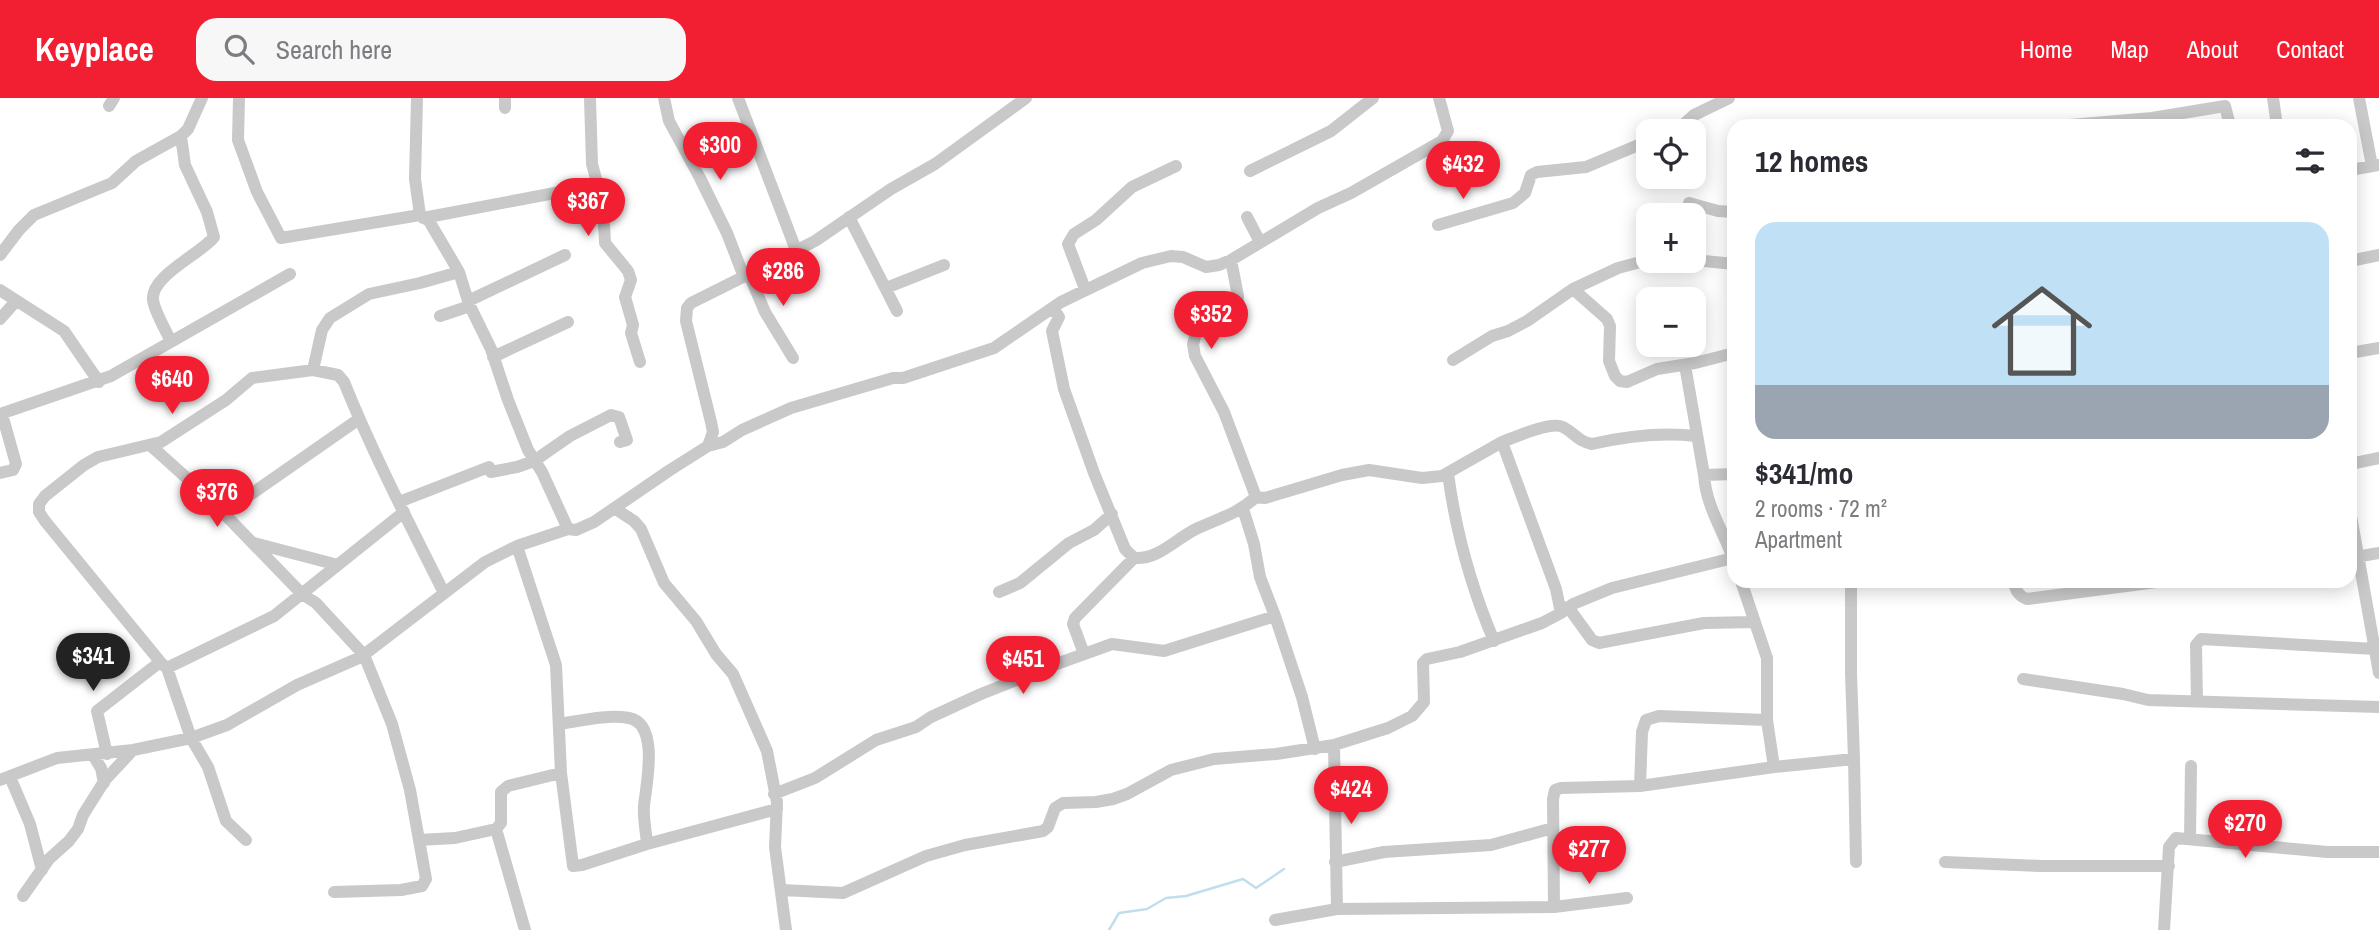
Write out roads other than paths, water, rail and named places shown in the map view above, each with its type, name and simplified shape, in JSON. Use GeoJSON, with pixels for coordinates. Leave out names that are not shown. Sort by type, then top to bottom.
{"type":"FeatureCollection","features":[{"type":"Feature","properties":{"kind":"street"},"geometry":{"type":"LineString","coordinates":[[0,256],[34,215],[112,183],[136,161],[181,136],[188,129],[202,98]]}},
{"type":"Feature","properties":{"kind":"street"},"geometry":{"type":"LineString","coordinates":[[239,98],[238,141],[257,192],[281,238],[597,185]]}},
{"type":"Feature","properties":{"kind":"street"},"geometry":{"type":"LineString","coordinates":[[417,98],[415,178],[421,216],[429,221],[458,272],[534,461],[542,472],[568,529]]}},
{"type":"Feature","properties":{"kind":"street"},"geometry":{"type":"LineString","coordinates":[[590,98],[592,164],[603,204],[605,243],[628,271],[631,280],[625,297],[633,325],[631,333],[640,362]]}},
{"type":"Feature","properties":{"kind":"street"},"geometry":{"type":"LineString","coordinates":[[664,98],[669,121],[701,178],[746,276],[793,358]]}},
{"type":"Feature","properties":{"kind":"street"},"geometry":{"type":"LineString","coordinates":[[738,98],[796,250]]}},
{"type":"Feature","properties":{"kind":"street"},"geometry":{"type":"LineString","coordinates":[[723,442],[713,432],[686,315],[687,308],[696,299],[815,240],[891,188],[935,164],[1026,98]]}},
{"type":"Feature","properties":{"kind":"street"},"geometry":{"type":"LineString","coordinates":[[1250,171],[1331,131],[1373,98]]}},
{"type":"Feature","properties":{"kind":"street"},"geometry":{"type":"LineString","coordinates":[[42,870],[30,824],[5,778],[57,758],[133,750],[191,738],[227,724],[297,685],[364,655],[473,570],[517,547],[594,523],[708,446],[723,442],[742,430],[791,408],[893,378],[943,367],[995,348],[1053,308],[1125,270],[1171,256],[1183,257],[1206,267],[1230,260],[1318,208],[1351,193],[1443,141],[1448,131],[1439,98]]}},
{"type":"Feature","properties":{"kind":"street"},"geometry":{"type":"LineString","coordinates":[[1691,119],[1703,110],[1729,98]]}},
{"type":"Feature","properties":{"kind":"street"},"geometry":{"type":"LineString","coordinates":[[2273,98],[2276,119]]}},
{"type":"Feature","properties":{"kind":"street"},"geometry":{"type":"LineString","coordinates":[[2357,169],[2376,166],[2359,98]]}},
{"type":"Feature","properties":{"kind":"street"},"geometry":{"type":"LineString","coordinates":[[2140,119],[2224,102],[2228,119]]}},
{"type":"Feature","properties":{"kind":"street"},"geometry":{"type":"LineString","coordinates":[[171,342],[153,300],[154,291],[164,277],[214,237],[207,212],[185,165],[181,136]]}},
{"type":"Feature","properties":{"kind":"street"},"geometry":{"type":"LineString","coordinates":[[1438,225],[1513,203],[1525,192],[1531,175],[1536,172],[1586,167],[1636,146]]}},
{"type":"Feature","properties":{"kind":"street"},"geometry":{"type":"LineString","coordinates":[[1085,289],[1068,244],[1074,234],[1096,220],[1132,187],[1176,166]]}},
{"type":"Feature","properties":{"kind":"street"},"geometry":{"type":"LineString","coordinates":[[1689,202],[1727,212]]}},
{"type":"Feature","properties":{"kind":"street"},"geometry":{"type":"LineString","coordinates":[[849,217],[897,311]]}},
{"type":"Feature","properties":{"kind":"street"},"geometry":{"type":"LineString","coordinates":[[1247,218],[1260,243]]}},
{"type":"Feature","properties":{"kind":"street"},"geometry":{"type":"LineString","coordinates":[[440,316],[565,255]]}},
{"type":"Feature","properties":{"kind":"street"},"geometry":{"type":"LineString","coordinates":[[2357,260],[2379,256]]}},
{"type":"Feature","properties":{"kind":"street"},"geometry":{"type":"LineString","coordinates":[[1230,260],[1238,296],[1237,305],[1199,324],[1193,344],[1199,365],[1224,412],[1256,498]]}},
{"type":"Feature","properties":{"kind":"street"},"geometry":{"type":"LineString","coordinates":[[1706,261],[1727,263]]}},
{"type":"Feature","properties":{"kind":"street"},"geometry":{"type":"LineString","coordinates":[[1453,360],[1492,336],[1527,321],[1573,289],[1618,268],[1636,263]]}},
{"type":"Feature","properties":{"kind":"street"},"geometry":{"type":"LineString","coordinates":[[886,288],[944,265]]}},
{"type":"Feature","properties":{"kind":"street"},"geometry":{"type":"LineString","coordinates":[[313,370],[322,330],[330,318],[369,293],[458,272]]}},
{"type":"Feature","properties":{"kind":"street"},"geometry":{"type":"LineString","coordinates":[[0,473],[13,470],[16,464],[1,414],[99,382],[290,274]]}},
{"type":"Feature","properties":{"kind":"street"},"geometry":{"type":"LineString","coordinates":[[1573,289],[1609,321],[1609,361],[1620,381],[1627,382],[1657,369],[1727,354]]}},
{"type":"Feature","properties":{"kind":"street"},"geometry":{"type":"LineString","coordinates":[[0,290],[64,331],[99,382]]}},
{"type":"Feature","properties":{"kind":"street"},"geometry":{"type":"LineString","coordinates":[[0,318],[16,301]]}},
{"type":"Feature","properties":{"kind":"street"},"geometry":{"type":"LineString","coordinates":[[1053,308],[1059,317],[1052,331],[1064,389],[1094,474],[1125,549],[1134,558],[1144,559],[1161,552],[1196,529],[1243,509],[1256,498],[1265,498],[1342,475],[1369,470],[1422,478],[1448,474],[1502,442],[1553,425],[1563,427],[1585,443],[1592,444],[1646,435],[1696,436]]}},
{"type":"Feature","properties":{"kind":"street"},"geometry":{"type":"LineString","coordinates":[[493,357],[568,322]]}},
{"type":"Feature","properties":{"kind":"street"},"geometry":{"type":"LineString","coordinates":[[2357,352],[2379,348]]}},
{"type":"Feature","properties":{"kind":"street"},"geometry":{"type":"LineString","coordinates":[[1685,365],[1709,503],[1727,541]]}},
{"type":"Feature","properties":{"kind":"street"},"geometry":{"type":"LineString","coordinates":[[246,840],[226,821],[208,766],[191,738],[163,665],[45,521],[39,512],[39,504],[45,496],[83,465],[98,457],[150,445],[173,435],[252,378],[313,370],[338,375],[344,382],[359,419],[444,593]]}},
{"type":"Feature","properties":{"kind":"street"},"geometry":{"type":"LineString","coordinates":[[107,754],[97,711],[163,665],[274,616],[338,565],[401,507],[489,467],[491,472],[534,461],[570,436],[611,415],[618,417],[627,440],[620,442]]}},
{"type":"Feature","properties":{"kind":"street"},"geometry":{"type":"LineString","coordinates":[[225,513],[359,419]]}},
{"type":"Feature","properties":{"kind":"street"},"geometry":{"type":"LineString","coordinates":[[708,446],[713,432]]}},
{"type":"Feature","properties":{"kind":"street"},"geometry":{"type":"LineString","coordinates":[[1502,442],[1565,610],[1592,640],[1599,643],[1695,625],[1754,622]]}},
{"type":"Feature","properties":{"kind":"street"},"geometry":{"type":"LineString","coordinates":[[150,445],[225,513],[364,655],[393,724],[410,790],[426,879],[422,886],[401,890],[334,892]]}},
{"type":"Feature","properties":{"kind":"street"},"geometry":{"type":"LineString","coordinates":[[2357,463],[2379,458]]}},
{"type":"Feature","properties":{"kind":"street"},"geometry":{"type":"LineString","coordinates":[[1448,474],[1457,532],[1476,598],[1494,641]]}},
{"type":"Feature","properties":{"kind":"street"},"geometry":{"type":"LineString","coordinates":[[1704,475],[1727,474]]}},
{"type":"Feature","properties":{"kind":"street"},"geometry":{"type":"LineString","coordinates":[[614,508],[641,529],[664,583],[696,621],[716,654],[733,674],[767,751],[776,809],[775,847],[786,930]]}},
{"type":"Feature","properties":{"kind":"street"},"geometry":{"type":"LineString","coordinates":[[1243,509],[1254,544],[1261,584],[1275,616],[1304,704],[1315,749]]}},
{"type":"Feature","properties":{"kind":"street"},"geometry":{"type":"LineString","coordinates":[[999,592],[1020,583],[1069,542],[1094,530],[1112,514]]}},
{"type":"Feature","properties":{"kind":"street"},"geometry":{"type":"LineString","coordinates":[[254,542],[338,565]]}},
{"type":"Feature","properties":{"kind":"street"},"geometry":{"type":"LineString","coordinates":[[517,547],[554,656],[561,774],[573,866],[776,809]]}},
{"type":"Feature","properties":{"kind":"street"},"geometry":{"type":"LineString","coordinates":[[2357,558],[2379,552]]}},
{"type":"Feature","properties":{"kind":"street"},"geometry":{"type":"LineString","coordinates":[[1084,654],[1073,624],[1074,618],[1134,558]]}},
{"type":"Feature","properties":{"kind":"street"},"geometry":{"type":"LineString","coordinates":[[782,890],[843,892],[926,856],[965,845],[1043,831],[1048,827],[1055,808],[1063,803],[1113,799],[1171,770],[1214,759],[1315,749],[1388,728],[1412,716],[1423,702],[1425,693],[1422,671],[1423,663],[1427,659],[1460,652],[1542,623],[1612,588],[1727,561]]}},
{"type":"Feature","properties":{"kind":"street"},"geometry":{"type":"LineString","coordinates":[[2357,566],[2376,643],[2379,673]]}},
{"type":"Feature","properties":{"kind":"street"},"geometry":{"type":"LineString","coordinates":[[1743,588],[1767,659],[1767,720],[1774,767]]}},
{"type":"Feature","properties":{"kind":"street"},"geometry":{"type":"LineString","coordinates":[[1851,588],[1856,862]]}},
{"type":"Feature","properties":{"kind":"street"},"geometry":{"type":"LineString","coordinates":[[2015,588],[2021,597],[2027,598],[2108,588]]}},
{"type":"Feature","properties":{"kind":"street"},"geometry":{"type":"LineString","coordinates":[[774,794],[815,778],[876,740],[916,727],[981,694],[1112,644],[1164,651],[1275,616]]}},
{"type":"Feature","properties":{"kind":"street"},"geometry":{"type":"LineString","coordinates":[[2197,701],[2196,645],[2201,639],[2376,643]]}},
{"type":"Feature","properties":{"kind":"street"},"geometry":{"type":"LineString","coordinates":[[2023,679],[2148,699],[2379,707]]}},
{"type":"Feature","properties":{"kind":"street"},"geometry":{"type":"LineString","coordinates":[[1640,786],[1642,732],[1646,720],[1659,716],[1767,720]]}},
{"type":"Feature","properties":{"kind":"street"},"geometry":{"type":"LineString","coordinates":[[559,723],[628,718],[637,721],[641,726],[647,739],[649,775],[644,807],[647,844]]}},
{"type":"Feature","properties":{"kind":"street"},"geometry":{"type":"LineString","coordinates":[[1334,744],[1338,909]]}},
{"type":"Feature","properties":{"kind":"street"},"geometry":{"type":"LineString","coordinates":[[23,896],[48,859],[69,841],[104,783],[133,750]]}},
{"type":"Feature","properties":{"kind":"street"},"geometry":{"type":"LineString","coordinates":[[93,755],[101,768],[104,783]]}},
{"type":"Feature","properties":{"kind":"street"},"geometry":{"type":"LineString","coordinates":[[1554,907],[1555,790],[1640,786],[1854,759]]}},
{"type":"Feature","properties":{"kind":"street"},"geometry":{"type":"LineString","coordinates":[[2190,838],[2191,766]]}},
{"type":"Feature","properties":{"kind":"street"},"geometry":{"type":"LineString","coordinates":[[419,840],[455,838],[496,829],[501,824],[503,788],[561,774]]}},
{"type":"Feature","properties":{"kind":"street"},"geometry":{"type":"LineString","coordinates":[[1335,862],[1384,852],[1491,845],[1553,828]]}},
{"type":"Feature","properties":{"kind":"street"},"geometry":{"type":"LineString","coordinates":[[496,829],[525,930]]}},
{"type":"Feature","properties":{"kind":"street"},"geometry":{"type":"LineString","coordinates":[[2164,930],[2172,841],[2176,838],[2327,852],[2379,852]]}},
{"type":"Feature","properties":{"kind":"street"},"geometry":{"type":"LineString","coordinates":[[1945,862],[2041,866],[2169,866]]}},
{"type":"Feature","properties":{"kind":"street"},"geometry":{"type":"LineString","coordinates":[[1276,920],[1338,909],[1554,907],[1627,898]]}},
{"type":"Feature","properties":{"kind":"waterway"},"geometry":{"type":"LineString","coordinates":[[1109,930],[1119,913],[1147,909],[1166,898],[1186,896],[1243,879],[1256,888],[1284,869]]}}]}
